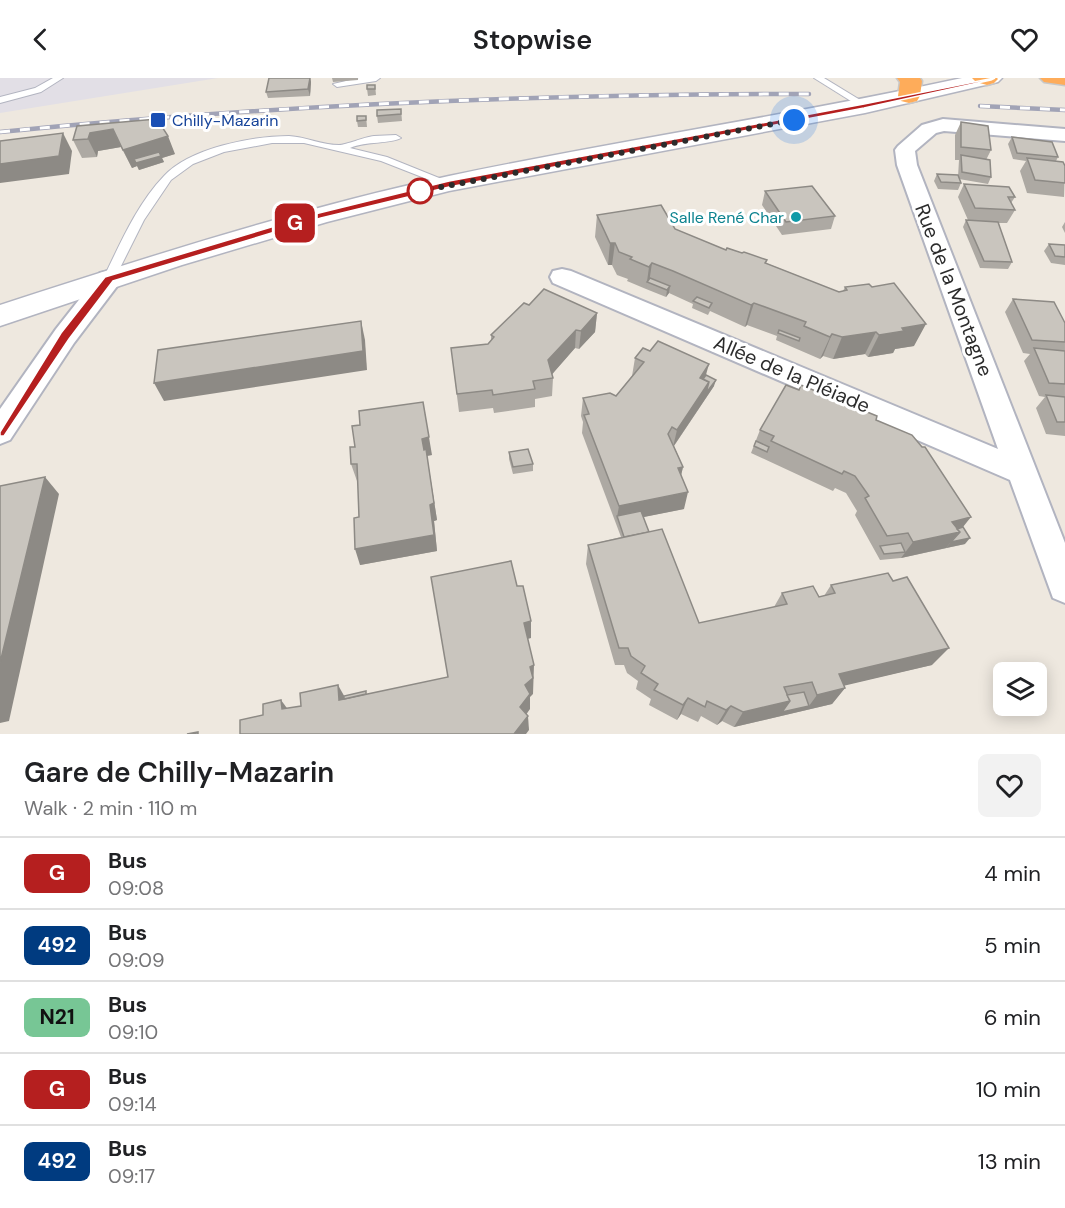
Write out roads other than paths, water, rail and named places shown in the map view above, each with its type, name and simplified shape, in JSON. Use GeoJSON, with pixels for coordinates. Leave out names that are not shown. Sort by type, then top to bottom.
{"type":"FeatureCollection","features":[{"type":"Feature","properties":{"kind":"highway"},"geometry":{"type":"LineString","coordinates":[[1051,78],[1065,79]]}},
{"type":"Feature","properties":{"kind":"main road"},"geometry":{"type":"LineString","coordinates":[[0,316],[109,279],[318,216],[449,184],[864,106],[908,87],[991,78]]}},
{"type":"Feature","properties":{"kind":"street","name":"Rue de la Montagne"},"geometry":{"type":"LineString","coordinates":[[1065,135],[944,125],[929,129],[905,150],[907,165],[1065,587]]}},
{"type":"Feature","properties":{"kind":"street","name":"Allée de la Pléiade"},"geometry":{"type":"LineString","coordinates":[[562,277],[1022,472]]}},
{"type":"Feature","properties":{"kind":"street"},"geometry":{"type":"LineString","coordinates":[[0,432],[65,336],[109,279]]}},
{"type":"Feature","properties":{"kind":"lane"},"geometry":{"type":"LineString","coordinates":[[0,100],[38,90],[58,78]]}},
{"type":"Feature","properties":{"kind":"lane"},"geometry":{"type":"LineString","coordinates":[[337,84],[376,78]]}},
{"type":"Feature","properties":{"kind":"lane"},"geometry":{"type":"LineString","coordinates":[[818,78],[864,106]]}},
{"type":"Feature","properties":{"kind":"lane"},"geometry":{"type":"LineString","coordinates":[[340,150],[353,142],[367,138],[396,138],[379,148],[371,156]]}},
{"type":"Feature","properties":{"kind":"lane"},"geometry":{"type":"LineString","coordinates":[[109,279],[135,227],[154,196],[174,171],[202,157],[252,142],[291,139],[371,156],[449,184]]}},
{"type":"Feature","properties":{"kind":"railway"},"geometry":{"type":"LineString","coordinates":[[0,132],[202,115],[404,103],[606,96],[809,94]]}},
{"type":"Feature","properties":{"kind":"railway"},"geometry":{"type":"LineString","coordinates":[[980,106],[1065,110]]}},
{"type":"Feature","properties":{"kind":"place","name":"Chilly-Mazarin"},"geometry":{"type":"Point","coordinates":[158,120]}},
{"type":"Feature","properties":{"kind":"place","name":"Salle René Char"},"geometry":{"type":"Point","coordinates":[796,217]}}]}
